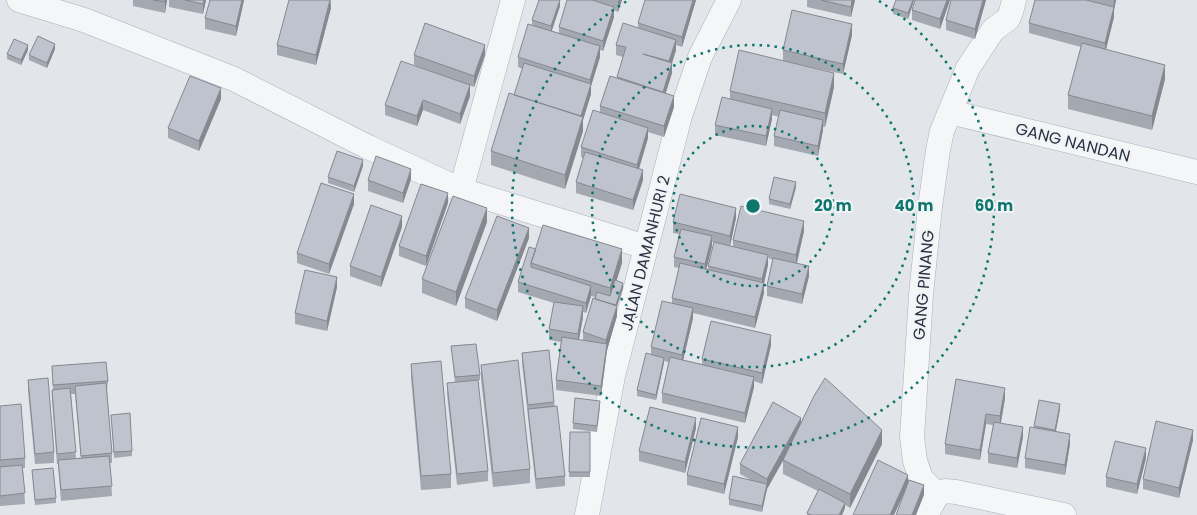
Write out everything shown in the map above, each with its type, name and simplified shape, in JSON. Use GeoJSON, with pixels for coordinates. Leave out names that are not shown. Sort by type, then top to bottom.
{"type":"FeatureCollection","features":[{"type":"Feature","properties":{"kind":"street"},"geometry":{"type":"LineString","coordinates":[[19,0],[84,20],[234,79],[368,147],[461,190],[646,247]]}},
{"type":"Feature","properties":{"kind":"street"},"geometry":{"type":"LineString","coordinates":[[461,190],[513,0]]}},
{"type":"Feature","properties":{"kind":"street","name":"JALAN DAMANHURI 2"},"geometry":{"type":"LineString","coordinates":[[587,515],[613,376],[680,116],[700,57],[729,0]]}},
{"type":"Feature","properties":{"kind":"street","name":"GANG PINANG"},"geometry":{"type":"LineString","coordinates":[[932,505],[915,461],[912,437],[921,296],[938,150],[942,131],[968,68],[978,50],[993,30],[1008,19],[1012,12],[1014,0]]}},
{"type":"Feature","properties":{"kind":"street","name":"GANG NANDAN"},"geometry":{"type":"LineString","coordinates":[[950,112],[1197,172]]}},
{"type":"Feature","properties":{"kind":"street"},"geometry":{"type":"LineString","coordinates":[[932,505],[945,491],[1064,515]]}},
{"type":"Feature","properties":{"kind":"building"},"geometry":{"type":"Polygon","coordinates":[[[185,0],[204,0],[203,4],[185,0]]]}},
{"type":"Feature","properties":{"kind":"building"},"geometry":{"type":"Polygon","coordinates":[[[210,0],[242,0],[236,26],[205,18],[210,0]]]}},
{"type":"Feature","properties":{"kind":"building"},"geometry":{"type":"Polygon","coordinates":[[[289,0],[330,0],[316,55],[277,45],[289,0]]]}},
{"type":"Feature","properties":{"kind":"building"},"geometry":{"type":"Polygon","coordinates":[[[539,0],[560,0],[551,26],[532,20],[539,0]]]}},
{"type":"Feature","properties":{"kind":"building"},"geometry":{"type":"Polygon","coordinates":[[[567,0],[592,0],[614,7],[603,41],[559,27],[567,0]]]}},
{"type":"Feature","properties":{"kind":"building"},"geometry":{"type":"Polygon","coordinates":[[[645,0],[693,0],[682,37],[638,23],[645,0]]]}},
{"type":"Feature","properties":{"kind":"building"},"geometry":{"type":"Polygon","coordinates":[[[821,0],[852,0],[851,7],[821,0]]]}},
{"type":"Feature","properties":{"kind":"building"},"geometry":{"type":"Polygon","coordinates":[[[896,0],[913,0],[908,13],[893,8],[896,0]]]}},
{"type":"Feature","properties":{"kind":"building"},"geometry":{"type":"Polygon","coordinates":[[[915,0],[947,0],[940,19],[912,10],[915,0]]]}},
{"type":"Feature","properties":{"kind":"building"},"geometry":{"type":"Polygon","coordinates":[[[951,0],[983,0],[975,29],[946,20],[951,0]]]}},
{"type":"Feature","properties":{"kind":"building"},"geometry":{"type":"Polygon","coordinates":[[[1035,0],[1086,0],[1114,7],[1105,43],[1029,23],[1035,0]]]}},
{"type":"Feature","properties":{"kind":"building"},"geometry":{"type":"Polygon","coordinates":[[[792,10],[852,24],[843,64],[783,50],[792,10]]]}},
{"type":"Feature","properties":{"kind":"building"},"geometry":{"type":"Polygon","coordinates":[[[425,23],[485,45],[474,76],[414,55],[425,23]]]}},
{"type":"Feature","properties":{"kind":"building"},"geometry":{"type":"Polygon","coordinates":[[[623,23],[676,40],[669,61],[643,54],[672,63],[663,92],[617,77],[626,47],[616,45],[623,23]]]}},
{"type":"Feature","properties":{"kind":"building"},"geometry":{"type":"Polygon","coordinates":[[[528,24],[600,46],[590,80],[518,57],[528,24]]]}},
{"type":"Feature","properties":{"kind":"building"},"geometry":{"type":"Polygon","coordinates":[[[38,36],[55,44],[47,63],[29,55],[38,36]]]}},
{"type":"Feature","properties":{"kind":"building"},"geometry":{"type":"Polygon","coordinates":[[[14,39],[28,45],[21,60],[7,54],[14,39]]]}},
{"type":"Feature","properties":{"kind":"building"},"geometry":{"type":"Polygon","coordinates":[[[1082,43],[1165,65],[1152,116],[1068,95],[1082,43]]]}},
{"type":"Feature","properties":{"kind":"building"},"geometry":{"type":"Polygon","coordinates":[[[739,50],[834,73],[825,113],[730,91],[739,50]]]}},
{"type":"Feature","properties":{"kind":"building"},"geometry":{"type":"Polygon","coordinates":[[[401,61],[470,85],[460,114],[423,100],[417,116],[385,105],[401,61]]]}},
{"type":"Feature","properties":{"kind":"building"},"geometry":{"type":"Polygon","coordinates":[[[524,63],[591,84],[581,116],[514,95],[524,63]]]}},
{"type":"Feature","properties":{"kind":"building"},"geometry":{"type":"Polygon","coordinates":[[[190,76],[221,88],[199,141],[168,128],[190,76]]]}},
{"type":"Feature","properties":{"kind":"building"},"geometry":{"type":"Polygon","coordinates":[[[610,76],[674,96],[664,126],[600,106],[610,76]]]}},
{"type":"Feature","properties":{"kind":"building"},"geometry":{"type":"Polygon","coordinates":[[[509,93],[583,117],[565,175],[491,151],[509,93]]]}},
{"type":"Feature","properties":{"kind":"building"},"geometry":{"type":"Polygon","coordinates":[[[722,97],[772,109],[766,136],[715,125],[722,97]]]}},
{"type":"Feature","properties":{"kind":"building"},"geometry":{"type":"Polygon","coordinates":[[[593,110],[648,128],[637,165],[581,147],[593,110]]]}},
{"type":"Feature","properties":{"kind":"building"},"geometry":{"type":"Polygon","coordinates":[[[780,110],[823,120],[818,146],[774,136],[780,110]]]}},
{"type":"Feature","properties":{"kind":"building"},"geometry":{"type":"Polygon","coordinates":[[[337,151],[363,160],[354,186],[328,177],[337,151]]]}},
{"type":"Feature","properties":{"kind":"building"},"geometry":{"type":"Polygon","coordinates":[[[585,152],[643,170],[633,200],[576,182],[585,152]]]}},
{"type":"Feature","properties":{"kind":"building"},"geometry":{"type":"Polygon","coordinates":[[[376,156],[411,169],[403,193],[368,180],[376,156]]]}},
{"type":"Feature","properties":{"kind":"building"},"geometry":{"type":"Polygon","coordinates":[[[774,177],[796,182],[790,204],[769,199],[774,177]]]}},
{"type":"Feature","properties":{"kind":"building"},"geometry":{"type":"Polygon","coordinates":[[[321,183],[354,194],[329,264],[297,253],[321,183]]]}},
{"type":"Feature","properties":{"kind":"building"},"geometry":{"type":"Polygon","coordinates":[[[421,184],[448,193],[426,256],[399,246],[421,184]]]}},
{"type":"Feature","properties":{"kind":"building"},"geometry":{"type":"Polygon","coordinates":[[[680,194],[736,208],[730,236],[673,222],[680,194]]]}},
{"type":"Feature","properties":{"kind":"building"},"geometry":{"type":"Polygon","coordinates":[[[453,196],[487,208],[456,292],[422,279],[453,196]]]}},
{"type":"Feature","properties":{"kind":"building"},"geometry":{"type":"Polygon","coordinates":[[[371,205],[402,216],[381,277],[350,266],[371,205]]]}},
{"type":"Feature","properties":{"kind":"building"},"geometry":{"type":"Polygon","coordinates":[[[741,206],[804,221],[796,255],[733,240],[741,206]]]}},
{"type":"Feature","properties":{"kind":"building"},"geometry":{"type":"Polygon","coordinates":[[[497,216],[529,228],[497,310],[465,298],[497,216]]]}},
{"type":"Feature","properties":{"kind":"building"},"geometry":{"type":"Polygon","coordinates":[[[543,225],[622,249],[610,288],[531,263],[543,225]]]}},
{"type":"Feature","properties":{"kind":"building"},"geometry":{"type":"Polygon","coordinates":[[[681,229],[712,236],[705,264],[674,257],[681,229]]]}},
{"type":"Feature","properties":{"kind":"building"},"geometry":{"type":"Polygon","coordinates":[[[714,242],[768,255],[762,279],[708,266],[714,242]]]}},
{"type":"Feature","properties":{"kind":"building"},"geometry":{"type":"Polygon","coordinates":[[[529,247],[536,249],[531,267],[591,286],[586,303],[518,282],[529,247]]]}},
{"type":"Feature","properties":{"kind":"building"},"geometry":{"type":"Polygon","coordinates":[[[773,258],[809,266],[802,294],[767,286],[773,258]]]}},
{"type":"Feature","properties":{"kind":"building"},"geometry":{"type":"Polygon","coordinates":[[[680,263],[764,283],[755,317],[672,298],[680,263]]]}},
{"type":"Feature","properties":{"kind":"building"},"geometry":{"type":"Polygon","coordinates":[[[305,270],[337,277],[327,321],[295,313],[305,270]]]}},
{"type":"Feature","properties":{"kind":"building"},"geometry":{"type":"Polygon","coordinates":[[[615,280],[623,283],[616,305],[595,299],[597,292],[610,296],[615,280]]]}},
{"type":"Feature","properties":{"kind":"building"},"geometry":{"type":"Polygon","coordinates":[[[593,298],[617,306],[606,340],[583,332],[593,298]]]}},
{"type":"Feature","properties":{"kind":"building"},"geometry":{"type":"Polygon","coordinates":[[[662,301],[693,308],[682,355],[651,347],[662,301]]]}},
{"type":"Feature","properties":{"kind":"building"},"geometry":{"type":"Polygon","coordinates":[[[554,302],[583,306],[578,334],[549,329],[554,302]]]}},
{"type":"Feature","properties":{"kind":"building"},"geometry":{"type":"Polygon","coordinates":[[[711,321],[771,335],[762,373],[702,359],[711,321]]]}},
{"type":"Feature","properties":{"kind":"building"},"geometry":{"type":"Polygon","coordinates":[[[562,337],[607,344],[601,386],[556,380],[562,337]]]}},
{"type":"Feature","properties":{"kind":"building"},"geometry":{"type":"Polygon","coordinates":[[[476,344],[480,375],[455,377],[451,346],[476,344]]]}},
{"type":"Feature","properties":{"kind":"building"},"geometry":{"type":"Polygon","coordinates":[[[549,350],[554,402],[528,405],[522,353],[549,350]]]}},
{"type":"Feature","properties":{"kind":"building"},"geometry":{"type":"Polygon","coordinates":[[[646,353],[664,358],[656,395],[637,390],[646,353]]]}},
{"type":"Feature","properties":{"kind":"building"},"geometry":{"type":"Polygon","coordinates":[[[670,357],[754,377],[745,413],[662,393],[670,357]]]}},
{"type":"Feature","properties":{"kind":"building"},"geometry":{"type":"Polygon","coordinates":[[[518,360],[530,469],[493,473],[481,365],[518,360]]]}},
{"type":"Feature","properties":{"kind":"building"},"geometry":{"type":"Polygon","coordinates":[[[441,361],[451,474],[421,476],[411,364],[441,361]]]}},
{"type":"Feature","properties":{"kind":"building"},"geometry":{"type":"Polygon","coordinates":[[[106,362],[108,381],[53,385],[52,366],[106,362]]]}},
{"type":"Feature","properties":{"kind":"building"},"geometry":{"type":"Polygon","coordinates":[[[48,378],[54,452],[35,454],[28,380],[48,378]]]}},
{"type":"Feature","properties":{"kind":"building"},"geometry":{"type":"Polygon","coordinates":[[[825,378],[882,430],[850,494],[783,460],[814,396],[825,378]]]}},
{"type":"Feature","properties":{"kind":"building"},"geometry":{"type":"Polygon","coordinates":[[[956,379],[1005,388],[1000,416],[986,414],[980,450],[945,444],[956,379]]]}},
{"type":"Feature","properties":{"kind":"building"},"geometry":{"type":"Polygon","coordinates":[[[478,380],[488,471],[457,474],[447,383],[478,380]]]}},
{"type":"Feature","properties":{"kind":"building"},"geometry":{"type":"Polygon","coordinates":[[[106,383],[112,453],[81,456],[75,386],[106,383]]]}},
{"type":"Feature","properties":{"kind":"building"},"geometry":{"type":"Polygon","coordinates":[[[70,388],[76,452],[57,454],[52,390],[70,388]]]}},
{"type":"Feature","properties":{"kind":"building"},"geometry":{"type":"Polygon","coordinates":[[[575,398],[600,401],[597,426],[573,423],[575,398]]]}},
{"type":"Feature","properties":{"kind":"building"},"geometry":{"type":"Polygon","coordinates":[[[1039,400],[1060,404],[1055,430],[1034,426],[1039,400]]]}},
{"type":"Feature","properties":{"kind":"building"},"geometry":{"type":"Polygon","coordinates":[[[773,402],[801,418],[767,479],[740,464],[773,402]]]}},
{"type":"Feature","properties":{"kind":"building"},"geometry":{"type":"Polygon","coordinates":[[[21,404],[25,458],[0,460],[0,406],[21,404]]]}},
{"type":"Feature","properties":{"kind":"building"},"geometry":{"type":"Polygon","coordinates":[[[557,406],[565,476],[536,479],[528,409],[557,406]]]}},
{"type":"Feature","properties":{"kind":"building"},"geometry":{"type":"Polygon","coordinates":[[[650,407],[696,418],[685,462],[639,451],[650,407]]]}},
{"type":"Feature","properties":{"kind":"building"},"geometry":{"type":"Polygon","coordinates":[[[130,413],[132,451],[114,452],[111,415],[130,413]]]}},
{"type":"Feature","properties":{"kind":"building"},"geometry":{"type":"Polygon","coordinates":[[[701,418],[738,427],[724,484],[687,475],[701,418]]]}},
{"type":"Feature","properties":{"kind":"building"},"geometry":{"type":"Polygon","coordinates":[[[1156,421],[1193,430],[1179,488],[1143,479],[1156,421]]]}},
{"type":"Feature","properties":{"kind":"building"},"geometry":{"type":"Polygon","coordinates":[[[994,422],[1023,427],[1017,458],[988,453],[994,422]]]}},
{"type":"Feature","properties":{"kind":"building"},"geometry":{"type":"Polygon","coordinates":[[[1030,427],[1070,434],[1065,465],[1025,458],[1030,427]]]}},
{"type":"Feature","properties":{"kind":"building"},"geometry":{"type":"Polygon","coordinates":[[[570,432],[590,432],[590,472],[569,472],[570,432]]]}},
{"type":"Feature","properties":{"kind":"building"},"geometry":{"type":"Polygon","coordinates":[[[1115,441],[1146,448],[1137,484],[1106,477],[1115,441]]]}},
{"type":"Feature","properties":{"kind":"building"},"geometry":{"type":"Polygon","coordinates":[[[109,456],[112,486],[61,490],[58,460],[109,456]]]}},
{"type":"Feature","properties":{"kind":"building"},"geometry":{"type":"Polygon","coordinates":[[[878,460],[908,475],[890,515],[853,515],[878,460]]]}},
{"type":"Feature","properties":{"kind":"building"},"geometry":{"type":"Polygon","coordinates":[[[22,465],[25,493],[0,496],[0,467],[22,465]]]}},
{"type":"Feature","properties":{"kind":"building"},"geometry":{"type":"Polygon","coordinates":[[[53,468],[56,498],[35,500],[32,470],[53,468]]]}},
{"type":"Feature","properties":{"kind":"building"},"geometry":{"type":"Polygon","coordinates":[[[733,476],[767,484],[762,506],[729,499],[733,476]]]}},
{"type":"Feature","properties":{"kind":"building"},"geometry":{"type":"Polygon","coordinates":[[[909,480],[924,485],[912,515],[896,515],[909,480]]]}},
{"type":"Feature","properties":{"kind":"building"},"geometry":{"type":"Polygon","coordinates":[[[819,489],[845,503],[839,515],[811,515],[807,513],[819,489]]]}}]}
